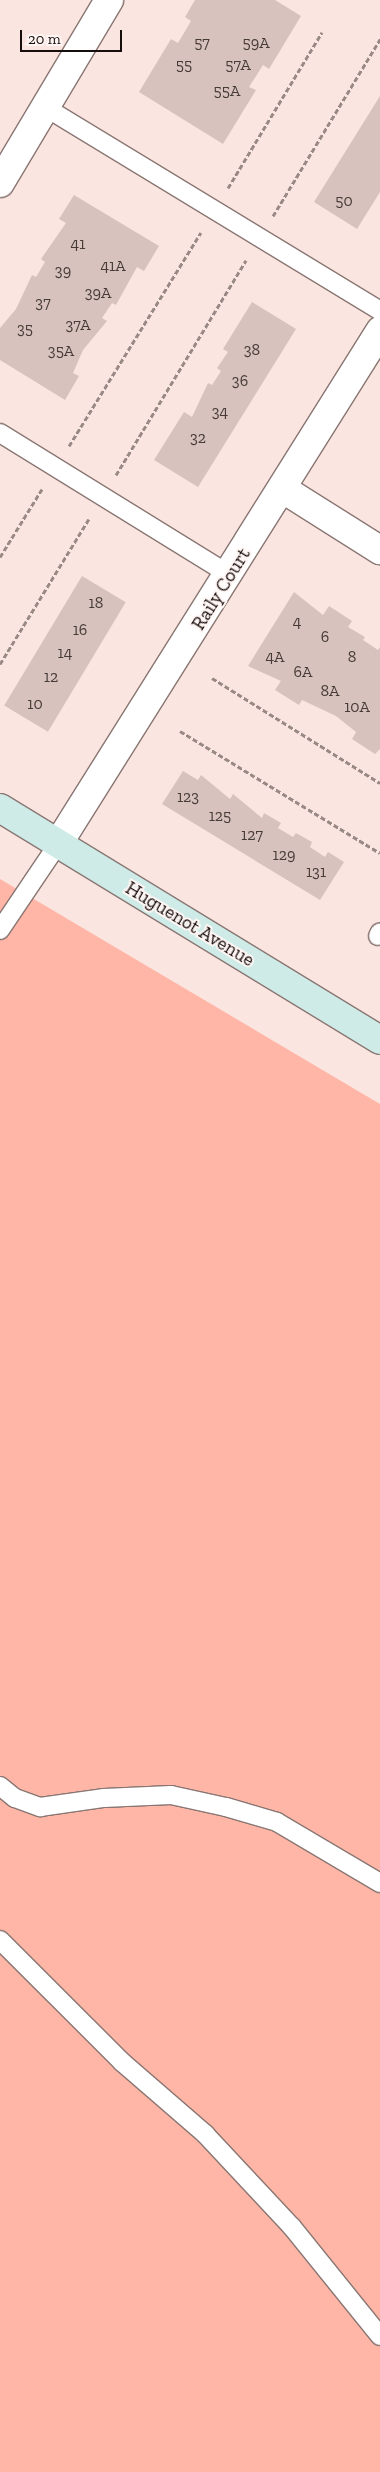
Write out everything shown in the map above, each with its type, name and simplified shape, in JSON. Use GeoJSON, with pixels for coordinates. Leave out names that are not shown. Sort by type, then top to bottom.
{"type":"FeatureCollection","features":[{"type":"Feature","properties":{"kind":"street"},"geometry":{"type":"LineString","coordinates":[[0,183],[109,0]]}},
{"type":"Feature","properties":{"kind":"street","name":"Raily Court"},"geometry":{"type":"LineString","coordinates":[[58,844],[230,575],[380,331]]}},
{"type":"Feature","properties":{"kind":"street"},"geometry":{"type":"LineString","coordinates":[[283,489],[380,550]]}},
{"type":"Feature","properties":{"kind":"street","name":"Huguenot Avenue"},"geometry":{"type":"LineString","coordinates":[[0,808],[380,1040]]}},
{"type":"Feature","properties":{"kind":"lane"},"geometry":{"type":"LineString","coordinates":[[45,107],[380,311]]}},
{"type":"Feature","properties":{"kind":"lane"},"geometry":{"type":"LineString","coordinates":[[0,433],[230,575]]}},
{"type":"Feature","properties":{"kind":"lane"},"geometry":{"type":"LineString","coordinates":[[0,930],[58,844]]}},
{"type":"Feature","properties":{"kind":"lane"},"geometry":{"type":"LineString","coordinates":[[0,1786],[40,1808],[104,1798],[171,1796],[226,1807],[277,1822],[380,1883]]}},
{"type":"Feature","properties":{"kind":"lane"},"geometry":{"type":"LineString","coordinates":[[0,1940],[122,2062],[205,2134],[292,2228],[380,2336]]}},
{"type":"Feature","properties":{"kind":"path"},"geometry":{"type":"LineString","coordinates":[[242,163],[322,32]]}},
{"type":"Feature","properties":{"kind":"path"},"geometry":{"type":"LineString","coordinates":[[286,194],[380,39]]}},
{"type":"Feature","properties":{"kind":"path"},"geometry":{"type":"LineString","coordinates":[[82,425],[187,256]]}},
{"type":"Feature","properties":{"kind":"path"},"geometry":{"type":"LineString","coordinates":[[129,453],[232,283]]}},
{"type":"Feature","properties":{"kind":"path"},"geometry":{"type":"LineString","coordinates":[[0,557],[28,512]]}},
{"type":"Feature","properties":{"kind":"path"},"geometry":{"type":"LineString","coordinates":[[0,664],[75,542]]}},
{"type":"Feature","properties":{"kind":"path"},"geometry":{"type":"LineString","coordinates":[[212,678],[380,783]]}},
{"type":"Feature","properties":{"kind":"path"},"geometry":{"type":"LineString","coordinates":[[180,731],[380,853]]}},
{"type":"Feature","properties":{"kind":"shaded area"},"geometry":{"type":"Polygon","coordinates":[[[0,879],[380,1104],[380,2472],[0,2472],[0,879]]]}},
{"type":"Feature","properties":{"kind":"building"},"geometry":{"type":"Polygon","coordinates":[[[195,0],[275,0],[301,16],[269,69],[263,65],[249,87],[256,90],[223,144],[139,92],[171,39],[178,43],[191,21],[185,17],[195,0]]]}},
{"type":"Feature","properties":{"kind":"building"},"geometry":{"type":"Polygon","coordinates":[[[380,96],[380,192],[357,229],[314,202],[380,96]]]}},
{"type":"Feature","properties":{"kind":"building"},"geometry":{"type":"Polygon","coordinates":[[[74,195],[159,246],[144,271],[137,267],[116,305],[112,303],[102,318],[107,321],[83,350],[73,373],[79,376],[65,400],[0,360],[0,328],[16,309],[32,275],[36,277],[45,262],[41,259],[66,223],[59,219],[74,195]]]}},
{"type":"Feature","properties":{"kind":"building"},"geometry":{"type":"Polygon","coordinates":[[[252,302],[296,329],[198,487],[154,460],[184,412],[192,417],[208,383],[212,385],[221,371],[217,368],[228,352],[223,349],[252,302]]]}},
{"type":"Feature","properties":{"kind":"building"},"geometry":{"type":"Polygon","coordinates":[[[82,576],[126,602],[48,732],[4,705],[82,576]]]}},
{"type":"Feature","properties":{"kind":"building"},"geometry":{"type":"Polygon","coordinates":[[[294,592],[323,615],[329,606],[352,621],[348,627],[365,637],[363,640],[378,650],[380,647],[380,749],[375,754],[352,739],[356,732],[336,716],[302,700],[299,705],[275,690],[281,681],[248,666],[294,592]]]}},
{"type":"Feature","properties":{"kind":"building"},"geometry":{"type":"Polygon","coordinates":[[[183,771],[198,780],[201,775],[230,799],[233,794],[262,818],[264,813],[281,823],[278,828],[293,837],[296,833],[312,842],[310,847],[325,857],[328,852],[344,862],[320,900],[162,804],[183,771]]]}}]}
